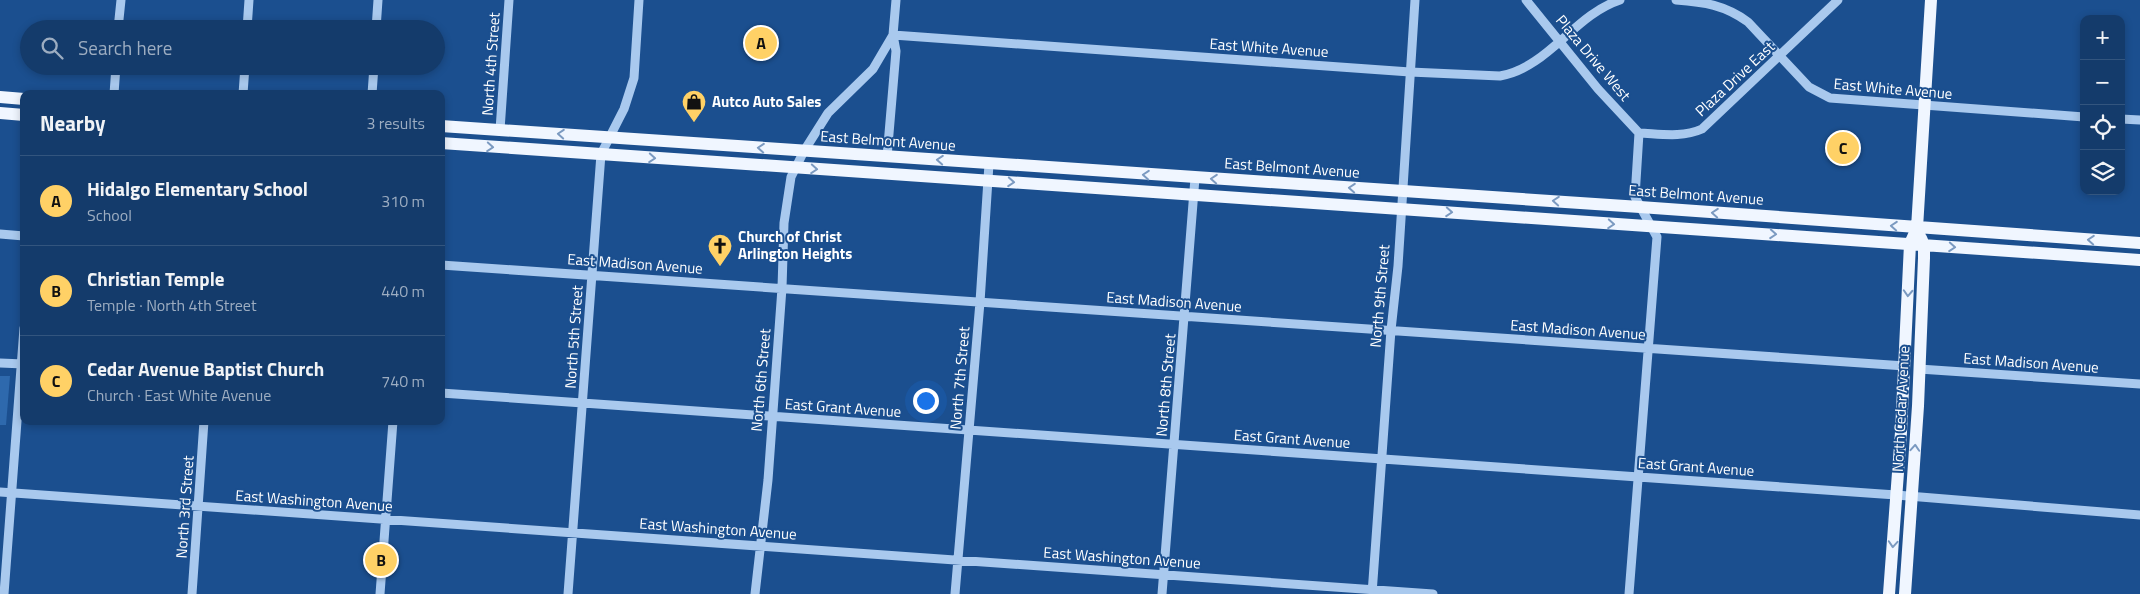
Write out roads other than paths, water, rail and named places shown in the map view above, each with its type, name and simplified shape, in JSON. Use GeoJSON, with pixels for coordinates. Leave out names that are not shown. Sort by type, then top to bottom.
{"type":"FeatureCollection","features":[{"type":"Feature","properties":{"kind":"main road","name":"North Cedar Avenue"},"geometry":{"type":"LineString","coordinates":[[1889,594],[1905,366],[1910,244],[1917,228],[1931,0]]}},
{"type":"Feature","properties":{"kind":"main road"},"geometry":{"type":"LineString","coordinates":[[0,97],[20,99]]}},
{"type":"Feature","properties":{"kind":"main road"},"geometry":{"type":"LineString","coordinates":[[0,113],[20,115]]}},
{"type":"Feature","properties":{"kind":"main road","name":"East Belmont Avenue"},"geometry":{"type":"LineString","coordinates":[[445,126],[1195,178],[1640,206],[2140,244]]}},
{"type":"Feature","properties":{"kind":"main road"},"geometry":{"type":"LineString","coordinates":[[445,144],[2140,260]]}},
{"type":"Feature","properties":{"kind":"main road","name":"North Cedar Avenue"},"geometry":{"type":"LineString","coordinates":[[1905,594],[1920,369],[1924,245],[1917,228]]}},
{"type":"Feature","properties":{"kind":"street"},"geometry":{"type":"LineString","coordinates":[[119,20],[120,0]]}},
{"type":"Feature","properties":{"kind":"street"},"geometry":{"type":"LineString","coordinates":[[248,20],[249,0]]}},
{"type":"Feature","properties":{"kind":"street"},"geometry":{"type":"LineString","coordinates":[[377,20],[378,0]]}},
{"type":"Feature","properties":{"kind":"street","name":"North 4th Street"},"geometry":{"type":"LineString","coordinates":[[500,130],[509,0]]}},
{"type":"Feature","properties":{"kind":"street","name":"North 5th Street"},"geometry":{"type":"LineString","coordinates":[[568,594],[601,154],[624,109],[634,78],[639,0]]}},
{"type":"Feature","properties":{"kind":"street"},"geometry":{"type":"LineString","coordinates":[[887,157],[896,51],[894,35],[896,0]]}},
{"type":"Feature","properties":{"kind":"street","name":"North 9th Street"},"geometry":{"type":"LineString","coordinates":[[1372,592],[1391,330],[1398,266],[1401,191],[1414,0]]}},
{"type":"Feature","properties":{"kind":"street","name":"Plaza Drive West"},"geometry":{"type":"LineString","coordinates":[[1526,0],[1598,89],[1639,133]]}},
{"type":"Feature","properties":{"kind":"street","name":"East White Avenue"},"geometry":{"type":"LineString","coordinates":[[894,35],[1486,76],[1512,74],[1535,62],[1599,10],[1620,0]]}},
{"type":"Feature","properties":{"kind":"street","name":"East White Avenue"},"geometry":{"type":"LineString","coordinates":[[1676,0],[1709,3],[1736,13],[1748,22],[1810,87],[1830,98],[2080,117]]}},
{"type":"Feature","properties":{"kind":"street","name":"Plaza Drive East"},"geometry":{"type":"LineString","coordinates":[[1639,133],[1677,136],[1690,134],[1702,129],[1838,0]]}},
{"type":"Feature","properties":{"kind":"street"},"geometry":{"type":"LineString","coordinates":[[794,168],[828,113],[873,69],[894,35]]}},
{"type":"Feature","properties":{"kind":"street"},"geometry":{"type":"LineString","coordinates":[[114,90],[115,75]]}},
{"type":"Feature","properties":{"kind":"street"},"geometry":{"type":"LineString","coordinates":[[243,90],[244,75]]}},
{"type":"Feature","properties":{"kind":"street"},"geometry":{"type":"LineString","coordinates":[[372,90],[373,75]]}},
{"type":"Feature","properties":{"kind":"street"},"geometry":{"type":"LineString","coordinates":[[2125,119],[2140,120]]}},
{"type":"Feature","properties":{"kind":"street"},"geometry":{"type":"LineString","coordinates":[[1629,594],[1657,237],[1634,197],[1639,133]]}},
{"type":"Feature","properties":{"kind":"street","name":"North 7th Street"},"geometry":{"type":"LineString","coordinates":[[955,594],[980,302],[989,164]]}},
{"type":"Feature","properties":{"kind":"street","name":"North 6th Street"},"geometry":{"type":"LineString","coordinates":[[755,594],[768,480],[782,288],[784,223],[794,168]]}},
{"type":"Feature","properties":{"kind":"street","name":"North 8th Street"},"geometry":{"type":"LineString","coordinates":[[1162,594],[1195,178]]}},
{"type":"Feature","properties":{"kind":"street"},"geometry":{"type":"LineString","coordinates":[[0,234],[20,236]]}},
{"type":"Feature","properties":{"kind":"street","name":"East Madison Avenue"},"geometry":{"type":"LineString","coordinates":[[445,265],[1905,366]]}},
{"type":"Feature","properties":{"kind":"street"},"geometry":{"type":"LineString","coordinates":[[0,363],[20,364]]}},
{"type":"Feature","properties":{"kind":"street","name":"East Madison Avenue"},"geometry":{"type":"LineString","coordinates":[[1920,369],[2140,384]]}},
{"type":"Feature","properties":{"kind":"street"},"geometry":{"type":"LineString","coordinates":[[4,594],[20,390]]}},
{"type":"Feature","properties":{"kind":"street","name":"East Grant Avenue"},"geometry":{"type":"LineString","coordinates":[[445,394],[1896,495],[2140,515]]}},
{"type":"Feature","properties":{"kind":"street","name":"North 3rd Street"},"geometry":{"type":"LineString","coordinates":[[192,594],[204,425]]}},
{"type":"Feature","properties":{"kind":"street"},"geometry":{"type":"LineString","coordinates":[[380,594],[392,425]]}},
{"type":"Feature","properties":{"kind":"street","name":"East Washington Avenue"},"geometry":{"type":"LineString","coordinates":[[0,492],[1164,575],[1372,592],[1433,594]]}},
{"type":"Feature","properties":{"kind":"place","name":"Hidalgo Elementary School"},"geometry":{"type":"Point","coordinates":[761,43]}},
{"type":"Feature","properties":{"kind":"place","name":"Autco Auto Sales"},"geometry":{"type":"Point","coordinates":[694,123]}},
{"type":"Feature","properties":{"kind":"place","name":"Cedar Avenue Baptist Church"},"geometry":{"type":"Point","coordinates":[1843,148]}},
{"type":"Feature","properties":{"kind":"place","name":"Church of Christ Arlington Heights"},"geometry":{"type":"Point","coordinates":[720,267]}},
{"type":"Feature","properties":{"kind":"place","name":"Christian Temple"},"geometry":{"type":"Point","coordinates":[381,560]}}]}
